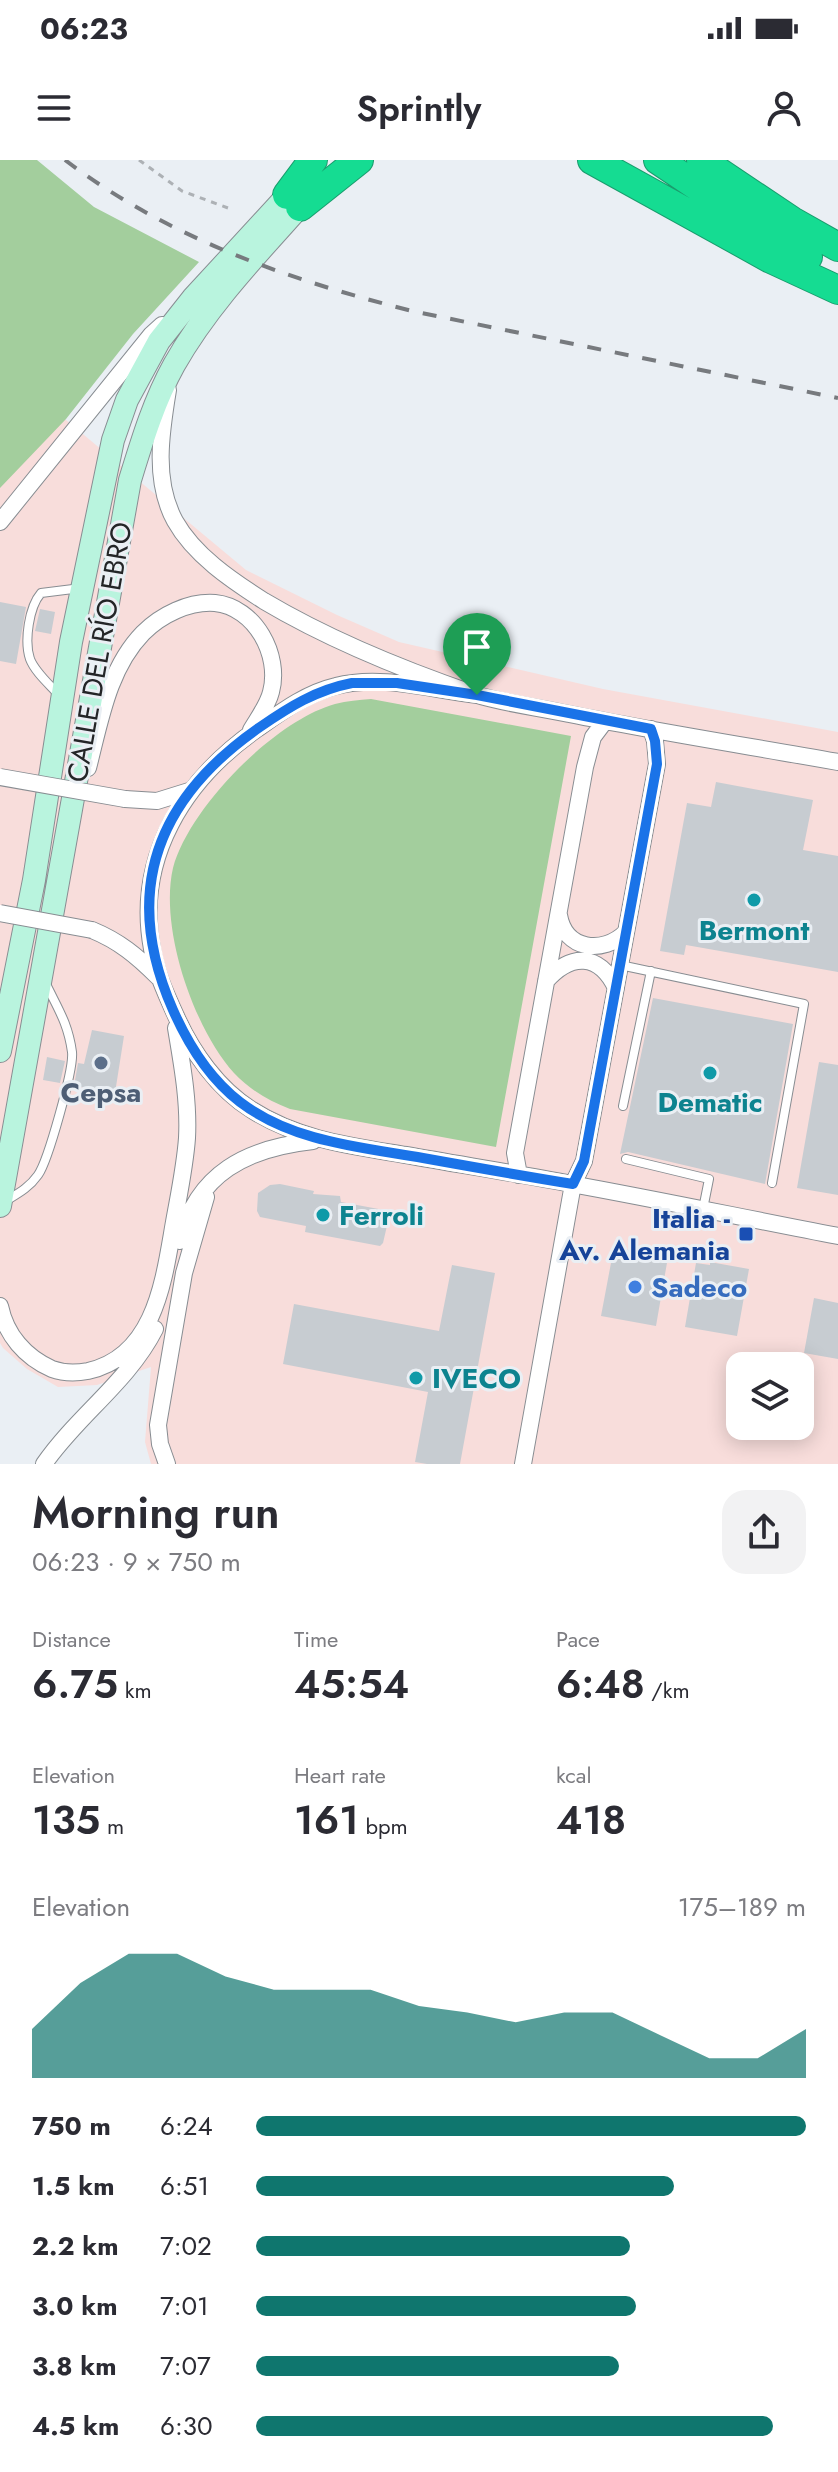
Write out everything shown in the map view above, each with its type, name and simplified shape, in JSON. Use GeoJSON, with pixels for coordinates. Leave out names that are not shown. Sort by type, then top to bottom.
{"type":"FeatureCollection","features":[{"type":"Feature","properties":{"kind":"highway"},"geometry":{"type":"LineString","coordinates":[[293,201],[313,160]]}},
{"type":"Feature","properties":{"kind":"highway"},"geometry":{"type":"LineString","coordinates":[[293,201],[359,160]]}},
{"type":"Feature","properties":{"kind":"highway"},"geometry":{"type":"LineString","coordinates":[[592,160],[771,259],[838,290]]}},
{"type":"Feature","properties":{"kind":"highway"},"geometry":{"type":"LineString","coordinates":[[658,160],[780,242],[838,273]]}},
{"type":"Feature","properties":{"kind":"highway"},"geometry":{"type":"LineString","coordinates":[[701,160],[792,221],[838,247]]}},
{"type":"Feature","properties":{"kind":"highway"},"geometry":{"type":"LineString","coordinates":[[727,160],[799,210],[838,232]]}},
{"type":"Feature","properties":{"kind":"main road","name":"CALLE DEL RÍO EBRO"},"geometry":{"type":"LineString","coordinates":[[0,1206],[59,886],[97,653],[130,480],[146,428],[172,369],[208,314],[322,160]]}},
{"type":"Feature","properties":{"kind":"main road","name":"CALLE DEL RÍO EBRO"},"geometry":{"type":"LineString","coordinates":[[0,1051],[34,880],[81,588],[106,468],[127,400],[159,341],[193,298],[293,201],[342,160]]}},
{"type":"Feature","properties":{"kind":"street"},"geometry":{"type":"LineString","coordinates":[[0,522],[151,335],[193,298]]}},
{"type":"Feature","properties":{"kind":"street"},"geometry":{"type":"LineString","coordinates":[[172,369],[165,408],[161,471],[165,497],[190,543],[247,590],[298,621],[337,640],[477,695]]}},
{"type":"Feature","properties":{"kind":"street"},"geometry":{"type":"LineString","coordinates":[[59,886],[107,694],[134,645],[172,612],[200,604],[218,603],[251,621],[269,647],[272,691],[266,706],[245,737]]}},
{"type":"Feature","properties":{"kind":"street"},"geometry":{"type":"LineString","coordinates":[[838,762],[477,695],[397,683],[352,683],[326,689],[304,699],[245,737],[189,791],[165,831],[155,859],[149,919],[159,978],[185,1037],[238,1101],[272,1122],[318,1140],[573,1184],[838,1236]]}},
{"type":"Feature","properties":{"kind":"street"},"geometry":{"type":"LineString","coordinates":[[519,1175],[515,1153],[588,751],[593,737],[605,721]]}},
{"type":"Feature","properties":{"kind":"street"},"geometry":{"type":"LineString","coordinates":[[523,1464],[573,1184],[584,1161],[657,764],[651,729]]}},
{"type":"Feature","properties":{"kind":"street"},"geometry":{"type":"LineString","coordinates":[[0,777],[125,799],[157,801],[189,791]]}},
{"type":"Feature","properties":{"kind":"street"},"geometry":{"type":"LineString","coordinates":[[0,913],[92,930],[114,939],[133,952],[159,978]]}},
{"type":"Feature","properties":{"kind":"street"},"geometry":{"type":"LineString","coordinates":[[558,913],[564,931],[570,938],[586,946],[610,944],[626,932]]}},
{"type":"Feature","properties":{"kind":"street"},"geometry":{"type":"LineString","coordinates":[[546,981],[566,964],[585,960],[602,968],[616,988]]}},
{"type":"Feature","properties":{"kind":"street"},"geometry":{"type":"LineString","coordinates":[[0,1306],[8,1329],[19,1347],[35,1360],[56,1370],[78,1373],[98,1368],[125,1353],[145,1329],[165,1271],[187,1138],[184,1075],[174,1011]]}},
{"type":"Feature","properties":{"kind":"street"},"geometry":{"type":"LineString","coordinates":[[44,1464],[59,1443],[125,1375],[144,1350],[166,1298],[191,1207],[203,1189],[253,1152],[318,1140]]}},
{"type":"Feature","properties":{"kind":"street"},"geometry":{"type":"LineString","coordinates":[[167,1464],[158,1425],[168,1360],[184,1273],[205,1199],[218,1175]]}},
{"type":"Feature","properties":{"kind":"lane"},"geometry":{"type":"LineString","coordinates":[[62,699],[30,660],[28,638],[33,602],[41,593],[81,588]]}},
{"type":"Feature","properties":{"kind":"lane"},"geometry":{"type":"LineString","coordinates":[[620,965],[804,1004],[772,1183]]}},
{"type":"Feature","properties":{"kind":"lane"},"geometry":{"type":"LineString","coordinates":[[623,1106],[651,971]]}},
{"type":"Feature","properties":{"kind":"lane"},"geometry":{"type":"LineString","coordinates":[[0,1206],[27,1188],[40,1173],[50,1149],[73,1056],[67,1022],[43,977]]}},
{"type":"Feature","properties":{"kind":"lane"},"geometry":{"type":"LineString","coordinates":[[626,1159],[709,1179],[703,1210]]}},
{"type":"Feature","properties":{"kind":"path"},"geometry":{"type":"LineString","coordinates":[[139,160],[182,191],[228,208]]}},
{"type":"Feature","properties":{"kind":"shaded area"},"geometry":{"type":"Polygon","coordinates":[[[0,370],[66,420],[246,570],[399,642],[603,689],[838,732],[838,1464],[151,1464],[145,1442],[151,1367],[97,1385],[58,1387],[27,1369],[0,1343],[0,370]]]}},
{"type":"Feature","properties":{"kind":"green space"},"geometry":{"type":"Polygon","coordinates":[[[0,160],[37,160],[94,207],[199,262],[133,334],[66,419],[0,488],[0,160]]]}},
{"type":"Feature","properties":{"kind":"green space"},"geometry":{"type":"Polygon","coordinates":[[[371,699],[571,736],[496,1147],[290,1109],[267,1099],[240,1079],[219,1054],[193,1005],[183,976],[171,919],[170,892],[173,868],[196,819],[237,770],[286,728],[311,713],[335,704],[371,699]]]}},
{"type":"Feature","properties":{"kind":"building"},"geometry":{"type":"Polygon","coordinates":[[[0,602],[26,607],[16,664],[0,661],[0,602]]]}},
{"type":"Feature","properties":{"kind":"building"},"geometry":{"type":"Polygon","coordinates":[[[40,609],[55,612],[51,634],[35,631],[40,609]]]}},
{"type":"Feature","properties":{"kind":"building","name":"Bermont"},"geometry":{"type":"Polygon","coordinates":[[[716,782],[813,800],[803,850],[838,856],[838,972],[686,945],[684,955],[660,951],[687,803],[711,807],[716,782]]]}},
{"type":"Feature","properties":{"kind":"building","name":"Dematic"},"geometry":{"type":"Polygon","coordinates":[[[653,998],[793,1024],[765,1184],[628,1152],[620,1154],[653,998]]]}},
{"type":"Feature","properties":{"kind":"building"},"geometry":{"type":"Polygon","coordinates":[[[92,1030],[124,1036],[115,1093],[74,1086],[78,1063],[84,1064],[92,1030]]]}},
{"type":"Feature","properties":{"kind":"building"},"geometry":{"type":"Polygon","coordinates":[[[47,1057],[65,1061],[60,1083],[43,1080],[47,1057]]]}},
{"type":"Feature","properties":{"kind":"building"},"geometry":{"type":"Polygon","coordinates":[[[819,1062],[838,1065],[838,1195],[797,1188],[819,1062]]]}},
{"type":"Feature","properties":{"kind":"building","name":"Ferroli"},"geometry":{"type":"Polygon","coordinates":[[[270,1185],[314,1191],[313,1194],[340,1196],[341,1202],[384,1210],[389,1217],[383,1243],[380,1246],[305,1232],[306,1226],[260,1217],[257,1211],[258,1193],[270,1185]]]}},
{"type":"Feature","properties":{"kind":"building","name":"Sadeco"},"geometry":{"type":"Polygon","coordinates":[[[614,1247],[668,1257],[656,1326],[601,1316],[614,1247]]]}},
{"type":"Feature","properties":{"kind":"building"},"geometry":{"type":"Polygon","coordinates":[[[710,1262],[749,1269],[737,1336],[685,1327],[696,1263],[710,1265],[710,1262]]]}},
{"type":"Feature","properties":{"kind":"building","name":"IVECO"},"geometry":{"type":"Polygon","coordinates":[[[452,1265],[495,1273],[460,1464],[427,1464],[415,1462],[428,1392],[283,1364],[294,1304],[439,1331],[452,1265]]]}},
{"type":"Feature","properties":{"kind":"building"},"geometry":{"type":"Polygon","coordinates":[[[814,1298],[838,1303],[838,1359],[804,1352],[814,1298]]]}},
{"type":"Feature","properties":{"kind":"railway"},"geometry":{"type":"LineString","coordinates":[[65,160],[104,188],[188,234],[320,285],[412,311],[838,398]]}},
{"type":"Feature","properties":{"kind":"place","name":"Bermont"},"geometry":{"type":"Point","coordinates":[754,900]}},
{"type":"Feature","properties":{"kind":"place","name":"Cepsa"},"geometry":{"type":"Point","coordinates":[101,1063]}},
{"type":"Feature","properties":{"kind":"place","name":"Dematic"},"geometry":{"type":"Point","coordinates":[710,1073]}},
{"type":"Feature","properties":{"kind":"place","name":"Ferroli"},"geometry":{"type":"Point","coordinates":[323,1215]}},
{"type":"Feature","properties":{"kind":"place","name":"Italia - Av. Alemania"},"geometry":{"type":"Point","coordinates":[746,1234]}},
{"type":"Feature","properties":{"kind":"place","name":"Sadeco"},"geometry":{"type":"Point","coordinates":[635,1287]}},
{"type":"Feature","properties":{"kind":"place","name":"IVECO"},"geometry":{"type":"Point","coordinates":[416,1378]}},
{"type":"Feature","properties":{"kind":"route"},"geometry":{"type":"LineString","coordinates":[[368,682],[397,683],[477,695],[651,729],[657,751],[588,1142],[584,1161],[573,1184],[318,1140],[272,1122],[238,1101],[185,1037],[159,978],[152,949],[150,889],[155,859],[165,831],[189,791],[245,737],[289,707],[335,686],[368,682]]}}]}
